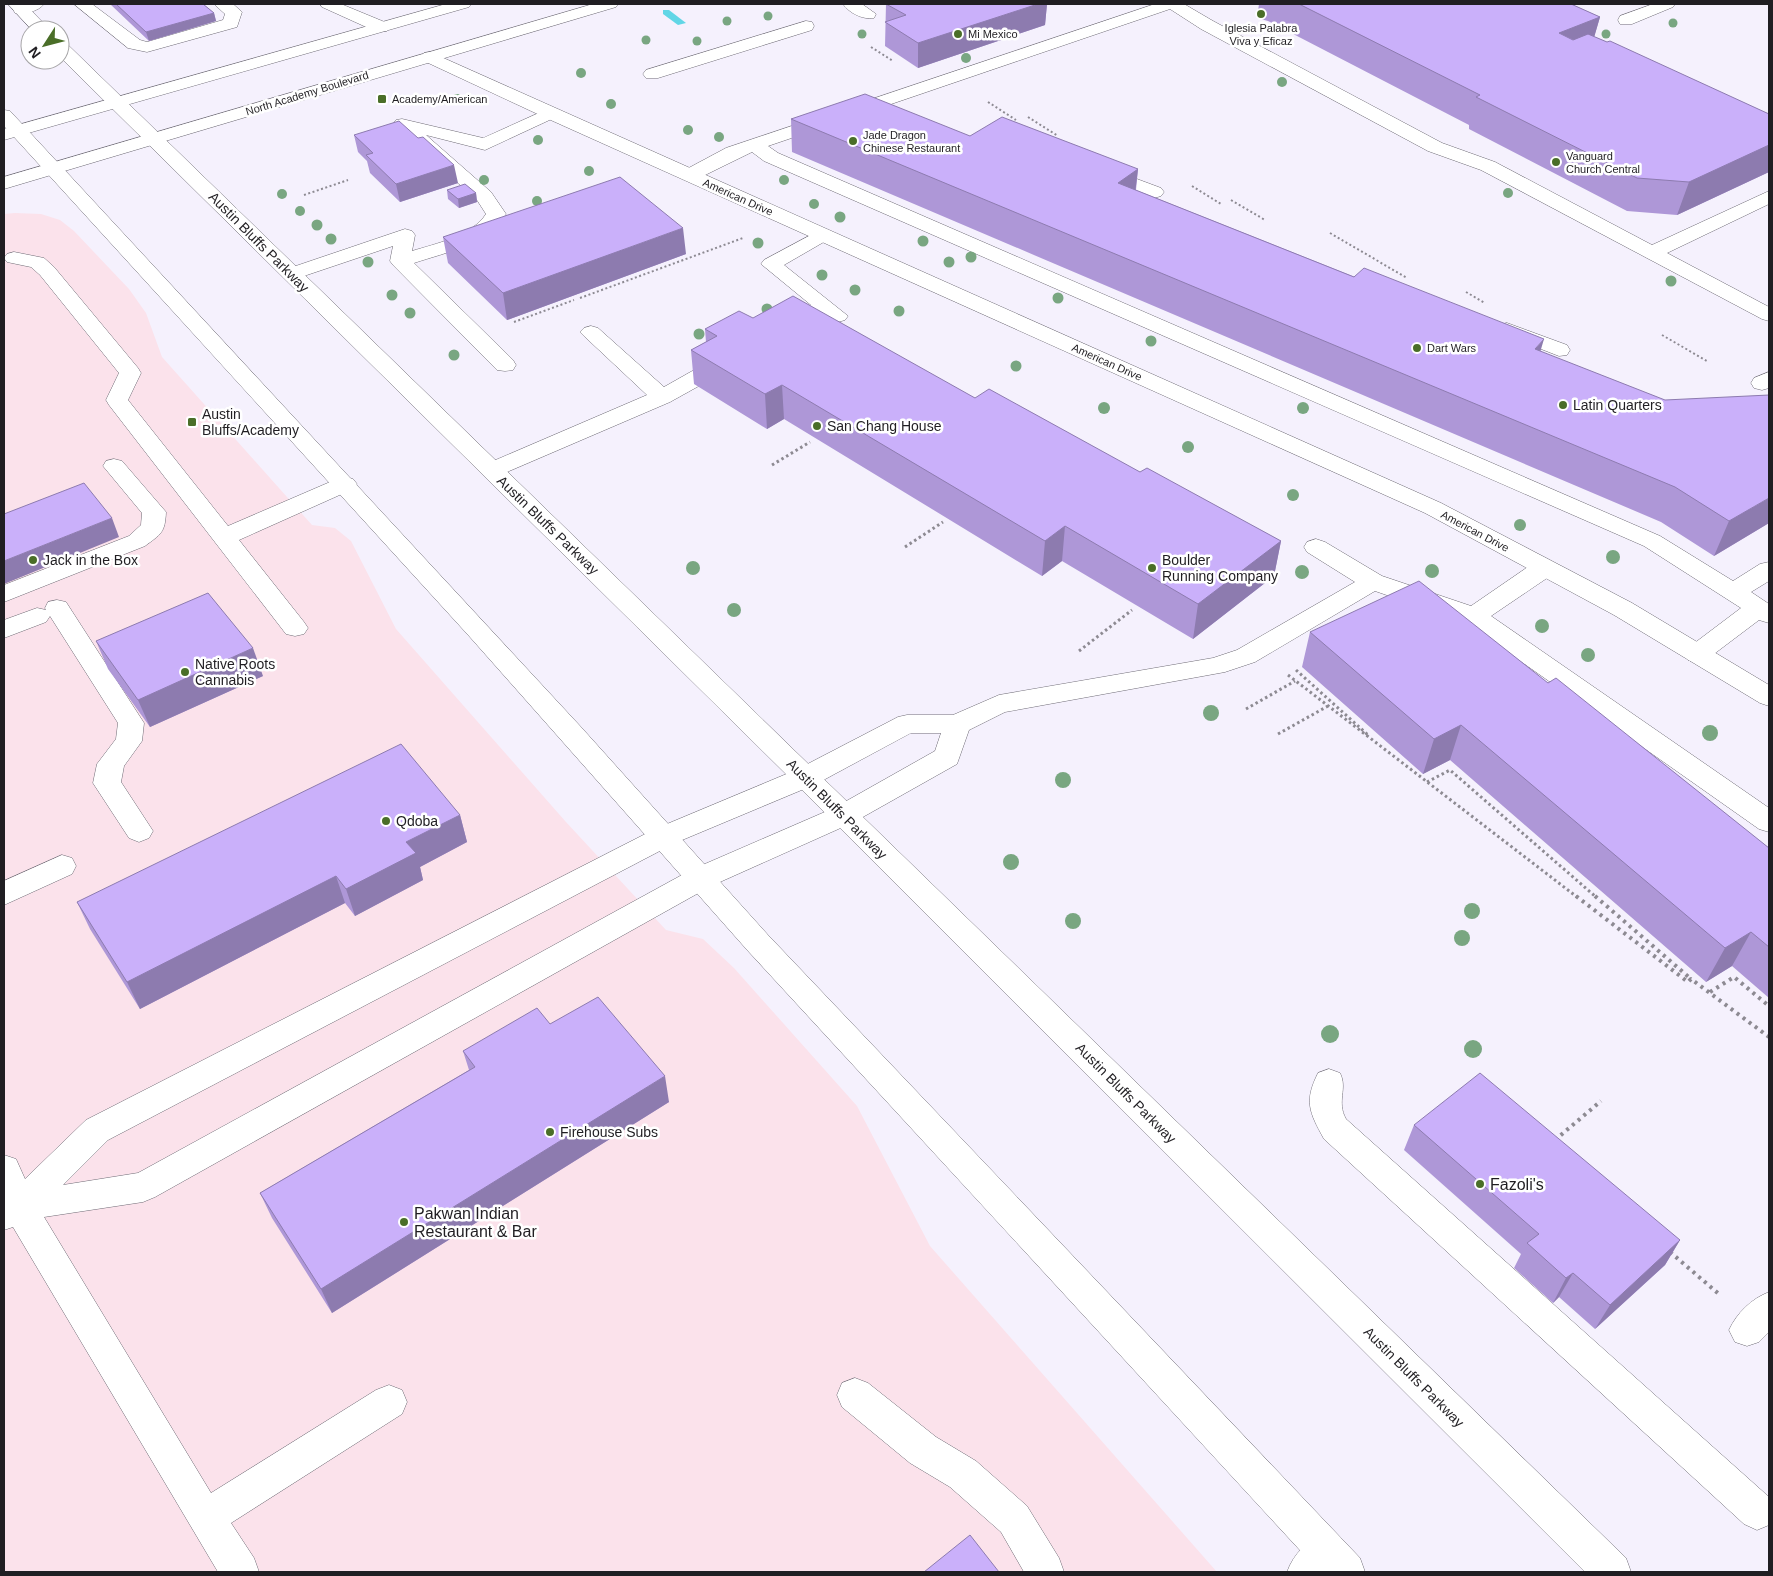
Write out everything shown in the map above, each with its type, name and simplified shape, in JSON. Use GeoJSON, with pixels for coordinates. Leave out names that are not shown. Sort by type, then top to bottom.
{"type":"FeatureCollection","features":[{"type":"Feature","properties":{"kind":"main road"},"geometry":{"type":"LineString","coordinates":[[207,14],[225,6],[246,4]]}},
{"type":"Feature","properties":{"kind":"main road"},"geometry":{"type":"LineString","coordinates":[[328,4],[380,27]]}},
{"type":"Feature","properties":{"kind":"main road"},"geometry":{"type":"LineString","coordinates":[[11,133],[463,4]]}},
{"type":"Feature","properties":{"kind":"main road","name":"North Academy Boulevard"},"geometry":{"type":"LineString","coordinates":[[4,183],[610,4]]}},
{"type":"Feature","properties":{"kind":"main road"},"geometry":{"type":"LineString","coordinates":[[852,4],[868,14]]}},
{"type":"Feature","properties":{"kind":"main road"},"geometry":{"type":"LineString","coordinates":[[690,176],[733,152],[1172,4],[1207,25],[1435,147],[1488,166],[1769,315]]}},
{"type":"Feature","properties":{"kind":"main road"},"geometry":{"type":"LineString","coordinates":[[1626,20],[1667,4]]}},
{"type":"Feature","properties":{"kind":"main road"},"geometry":{"type":"LineString","coordinates":[[24,5],[35,20]]}},
{"type":"Feature","properties":{"kind":"main road"},"geometry":{"type":"LineString","coordinates":[[90,5],[132,34],[134,44],[147,47],[231,23],[234,12],[225,6]]}},
{"type":"Feature","properties":{"kind":"main road"},"geometry":{"type":"LineString","coordinates":[[652,74],[806,26]]}},
{"type":"Feature","properties":{"kind":"main road","name":"Austin Bluffs Parkway"},"geometry":{"type":"LineString","coordinates":[[70,57],[115,102],[155,138],[291,274],[806,777],[1612,1572]]}},
{"type":"Feature","properties":{"kind":"main road","name":"American Drive"},"geometry":{"type":"LineString","coordinates":[[430,57],[690,176],[1433,508],[1623,609],[1769,698]]}},
{"type":"Feature","properties":{"kind":"main road"},"geometry":{"type":"LineString","coordinates":[[400,261],[474,235],[491,225],[496,214],[494,207],[484,196],[402,124],[485,144],[550,113]]}},
{"type":"Feature","properties":{"kind":"main road"},"geometry":{"type":"LineString","coordinates":[[4,115],[11,133],[52,169],[346,484],[665,836],[758,943],[1326,1565]]}},
{"type":"Feature","properties":{"kind":"main road"},"geometry":{"type":"LineString","coordinates":[[754,145],[771,157],[1652,541],[1764,611],[1697,654]]}},
{"type":"Feature","properties":{"kind":"main road"},"geometry":{"type":"LineString","coordinates":[[1089,167],[1154,192]]}},
{"type":"Feature","properties":{"kind":"main road"},"geometry":{"type":"LineString","coordinates":[[1651,253],[1769,197]]}},
{"type":"Feature","properties":{"kind":"main road"},"geometry":{"type":"LineString","coordinates":[[291,274],[405,235],[400,261]]}},
{"type":"Feature","properties":{"kind":"main road"},"geometry":{"type":"LineString","coordinates":[[765,340],[832,312],[771,264],[822,235]]}},
{"type":"Feature","properties":{"kind":"main road"},"geometry":{"type":"LineString","coordinates":[[14,258],[37,262],[130,373],[117,400],[295,628]]}},
{"type":"Feature","properties":{"kind":"main road"},"geometry":{"type":"LineString","coordinates":[[400,261],[505,364]]}},
{"type":"Feature","properties":{"kind":"main road"},"geometry":{"type":"LineString","coordinates":[[1485,320],[1559,350]]}},
{"type":"Feature","properties":{"kind":"main road"},"geometry":{"type":"LineString","coordinates":[[590,332],[662,396]]}},
{"type":"Feature","properties":{"kind":"main road"},"geometry":{"type":"LineString","coordinates":[[492,470],[662,396],[739,354]]}},
{"type":"Feature","properties":{"kind":"main road"},"geometry":{"type":"LineString","coordinates":[[1769,379],[1762,383],[1769,384]]}},
{"type":"Feature","properties":{"kind":"main road"},"geometry":{"type":"LineString","coordinates":[[4,594],[137,541],[153,528],[154,512],[114,466]]}},
{"type":"Feature","properties":{"kind":"main road"},"geometry":{"type":"LineString","coordinates":[[224,537],[346,484]]}},
{"type":"Feature","properties":{"kind":"main road"},"geometry":{"type":"LineString","coordinates":[[1316,548],[1373,582],[1474,616],[1769,822]]}},
{"type":"Feature","properties":{"kind":"main road"},"geometry":{"type":"LineString","coordinates":[[1474,616],[1544,568]]}},
{"type":"Feature","properties":{"kind":"main road"},"geometry":{"type":"LineString","coordinates":[[1733,592],[1769,570]]}},
{"type":"Feature","properties":{"kind":"main road"},"geometry":{"type":"LineString","coordinates":[[12,1210],[97,1130],[562,892],[665,836],[806,777],[907,724],[957,724],[998,704],[1216,666],[1246,656],[1373,582]]}},
{"type":"Feature","properties":{"kind":"main road"},"geometry":{"type":"LineString","coordinates":[[4,630],[47,612],[131,723],[129,741],[110,764],[107,783],[139,831]]}},
{"type":"Feature","properties":{"kind":"main road"},"geometry":{"type":"LineString","coordinates":[[12,1210],[144,1187],[701,878],[844,815],[947,757],[957,724]]}},
{"type":"Feature","properties":{"kind":"main road"},"geometry":{"type":"LineString","coordinates":[[4,894],[62,866]]}},
{"type":"Feature","properties":{"kind":"main road"},"geometry":{"type":"LineString","coordinates":[[1329,1082],[1323,1098],[1327,1113],[1336,1129],[1757,1511]]}},
{"type":"Feature","properties":{"kind":"main road"},"geometry":{"type":"LineString","coordinates":[[4,1169],[12,1210],[240,1572]]}},
{"type":"Feature","properties":{"kind":"main road"},"geometry":{"type":"LineString","coordinates":[[855,1395],[923,1450],[963,1474],[1014,1519],[1045,1572]]}},
{"type":"Feature","properties":{"kind":"main road"},"geometry":{"type":"LineString","coordinates":[[205,1518],[389,1402]]}},
{"type":"Feature","properties":{"kind":"path"},"geometry":{"type":"LineString","coordinates":[[988,102],[1016,120]]}},
{"type":"Feature","properties":{"kind":"path"},"geometry":{"type":"LineString","coordinates":[[1028,116],[1058,136]]}},
{"type":"Feature","properties":{"kind":"path"},"geometry":{"type":"LineString","coordinates":[[304,195],[348,180]]}},
{"type":"Feature","properties":{"kind":"path"},"geometry":{"type":"LineString","coordinates":[[1231,200],[1265,220]]}},
{"type":"Feature","properties":{"kind":"path"},"geometry":{"type":"LineString","coordinates":[[1330,233],[1407,278]]}},
{"type":"Feature","properties":{"kind":"path"},"geometry":{"type":"LineString","coordinates":[[508,324],[744,238]]}},
{"type":"Feature","properties":{"kind":"path"},"geometry":{"type":"LineString","coordinates":[[1662,335],[1707,361]]}},
{"type":"Feature","properties":{"kind":"path"},"geometry":{"type":"LineString","coordinates":[[772,465],[810,442]]}},
{"type":"Feature","properties":{"kind":"path"},"geometry":{"type":"LineString","coordinates":[[905,547],[943,522]]}},
{"type":"Feature","properties":{"kind":"path"},"geometry":{"type":"LineString","coordinates":[[1076,653],[1132,610]]}},
{"type":"Feature","properties":{"kind":"path"},"geometry":{"type":"LineString","coordinates":[[1289,664],[1389,753]]}},
{"type":"Feature","properties":{"kind":"path"},"geometry":{"type":"LineString","coordinates":[[1287,675],[1688,982],[1691,979]]}},
{"type":"Feature","properties":{"kind":"path"},"geometry":{"type":"LineString","coordinates":[[1246,709],[1295,681]]}},
{"type":"Feature","properties":{"kind":"path"},"geometry":{"type":"LineString","coordinates":[[1278,734],[1328,706]]}},
{"type":"Feature","properties":{"kind":"path"},"geometry":{"type":"LineString","coordinates":[[1427,782],[1450,770],[1691,979],[1769,1037]]}},
{"type":"Feature","properties":{"kind":"path"},"geometry":{"type":"LineString","coordinates":[[1710,992],[1734,977],[1769,1006]]}},
{"type":"Feature","properties":{"kind":"path"},"geometry":{"type":"LineString","coordinates":[[1554,1141],[1601,1101]]}},
{"type":"Feature","properties":{"kind":"path"},"geometry":{"type":"LineString","coordinates":[[1668,1250],[1728,1302]]}},
{"type":"Feature","properties":{"kind":"shaded area"},"geometry":{"type":"Polygon","coordinates":[[[4,214],[41,214],[60,220],[74,231],[129,289],[146,313],[162,357],[312,525],[335,528],[351,541],[396,629],[566,822],[666,930],[703,939],[734,968],[857,1106],[930,1246],[1217,1572],[4,1572],[4,214]]]}},
{"type":"Feature","properties":{"kind":"building"},"geometry":{"type":"Polygon","coordinates":[[[116,4],[203,4],[214,13],[146,32],[116,4]]]}},
{"type":"Feature","properties":{"kind":"building"},"geometry":{"type":"Polygon","coordinates":[[[886,4],[1038,4],[918,43],[885,22],[906,15],[886,4]]]}},
{"type":"Feature","properties":{"kind":"building"},"geometry":{"type":"Polygon","coordinates":[[[1299,4],[1571,4],[1600,17],[1559,33],[1573,40],[1588,34],[1607,42],[1610,41],[1769,114],[1769,145],[1689,182],[1637,178],[1476,97],[1480,95],[1299,4]]]}},
{"type":"Feature","properties":{"kind":"building"},"geometry":{"type":"Polygon","coordinates":[[[865,94],[970,136],[1002,117],[1138,169],[1118,183],[1354,277],[1364,268],[1544,339],[1535,349],[1665,400],[1769,395],[1769,498],[1729,521],[1675,487],[791,119],[865,94]]]}},
{"type":"Feature","properties":{"kind":"building"},"geometry":{"type":"Polygon","coordinates":[[[399,121],[418,138],[423,137],[454,165],[396,184],[366,155],[373,153],[354,135],[399,121]]]}},
{"type":"Feature","properties":{"kind":"building"},"geometry":{"type":"Polygon","coordinates":[[[620,177],[683,228],[503,293],[443,237],[620,177]]]}},
{"type":"Feature","properties":{"kind":"building"},"geometry":{"type":"Polygon","coordinates":[[[465,184],[476,193],[458,199],[447,190],[465,184]]]}},
{"type":"Feature","properties":{"kind":"building"},"geometry":{"type":"Polygon","coordinates":[[[793,296],[975,398],[989,389],[1140,472],[1147,468],[1281,541],[1198,604],[1065,526],[1045,541],[782,385],[765,394],[691,350],[717,336],[705,329],[739,311],[753,318],[793,296]]]}},
{"type":"Feature","properties":{"kind":"building"},"geometry":{"type":"Polygon","coordinates":[[[84,483],[112,518],[4,561],[4,514],[84,483]]]}},
{"type":"Feature","properties":{"kind":"building"},"geometry":{"type":"Polygon","coordinates":[[[1419,581],[1548,683],[1556,678],[1769,848],[1769,947],[1751,932],[1725,948],[1461,725],[1434,739],[1310,632],[1419,581]]]}},
{"type":"Feature","properties":{"kind":"building"},"geometry":{"type":"Polygon","coordinates":[[[208,593],[253,648],[138,700],[96,641],[208,593]]]}},
{"type":"Feature","properties":{"kind":"building"},"geometry":{"type":"Polygon","coordinates":[[[401,744],[460,815],[406,842],[416,853],[346,889],[336,876],[127,982],[77,902],[401,744]]]}},
{"type":"Feature","properties":{"kind":"building"},"geometry":{"type":"Polygon","coordinates":[[[598,997],[665,1076],[321,1289],[260,1193],[475,1067],[463,1051],[537,1008],[550,1024],[598,997]]]}},
{"type":"Feature","properties":{"kind":"building"},"geometry":{"type":"Polygon","coordinates":[[[1480,1073],[1680,1240],[1610,1305],[1573,1273],[1566,1278],[1527,1243],[1539,1234],[1414,1125],[1480,1073]]]}},
{"type":"Feature","properties":{"kind":"building"},"geometry":{"type":"Polygon","coordinates":[[[970,1535],[999,1572],[924,1572],[970,1535]]]}},
{"type":"Feature","properties":{"kind":"waterway"},"geometry":{"type":"LineString","coordinates":[[666,12],[681,23]]}},
{"type":"Feature","properties":{"kind":"place","name":"Iglesia Palabra Viva y Eficaz"},"geometry":{"type":"Point","coordinates":[1261,14]}},
{"type":"Feature","properties":{"kind":"place","name":"Mi Mexico"},"geometry":{"type":"Point","coordinates":[958,34]}},
{"type":"Feature","properties":{"kind":"place","name":"Academy/American"},"geometry":{"type":"Point","coordinates":[382,99]}},
{"type":"Feature","properties":{"kind":"place","name":"Jade Dragon Chinese Restaurant"},"geometry":{"type":"Point","coordinates":[853,141]}},
{"type":"Feature","properties":{"kind":"place","name":"Vanguard Church Central"},"geometry":{"type":"Point","coordinates":[1556,162]}},
{"type":"Feature","properties":{"kind":"place","name":"Dart Wars"},"geometry":{"type":"Point","coordinates":[1417,348]}},
{"type":"Feature","properties":{"kind":"place","name":"Latin Quarters"},"geometry":{"type":"Point","coordinates":[1563,405]}},
{"type":"Feature","properties":{"kind":"place","name":"Austin Bluffs/Academy"},"geometry":{"type":"Point","coordinates":[192,422]}},
{"type":"Feature","properties":{"kind":"place","name":"San Chang House"},"geometry":{"type":"Point","coordinates":[817,426]}},
{"type":"Feature","properties":{"kind":"place","name":"Jack in the Box"},"geometry":{"type":"Point","coordinates":[33,560]}},
{"type":"Feature","properties":{"kind":"place","name":"Boulder Running Company"},"geometry":{"type":"Point","coordinates":[1152,568]}},
{"type":"Feature","properties":{"kind":"place","name":"Native Roots Cannabis"},"geometry":{"type":"Point","coordinates":[185,672]}},
{"type":"Feature","properties":{"kind":"place","name":"Qdoba"},"geometry":{"type":"Point","coordinates":[386,821]}},
{"type":"Feature","properties":{"kind":"place","name":"Firehouse Subs"},"geometry":{"type":"Point","coordinates":[550,1132]}},
{"type":"Feature","properties":{"kind":"place","name":"Fazoli's"},"geometry":{"type":"Point","coordinates":[1480,1184]}},
{"type":"Feature","properties":{"kind":"place","name":"Pakwan Indian Restaurant & Bar"},"geometry":{"type":"Point","coordinates":[404,1222]}}]}
